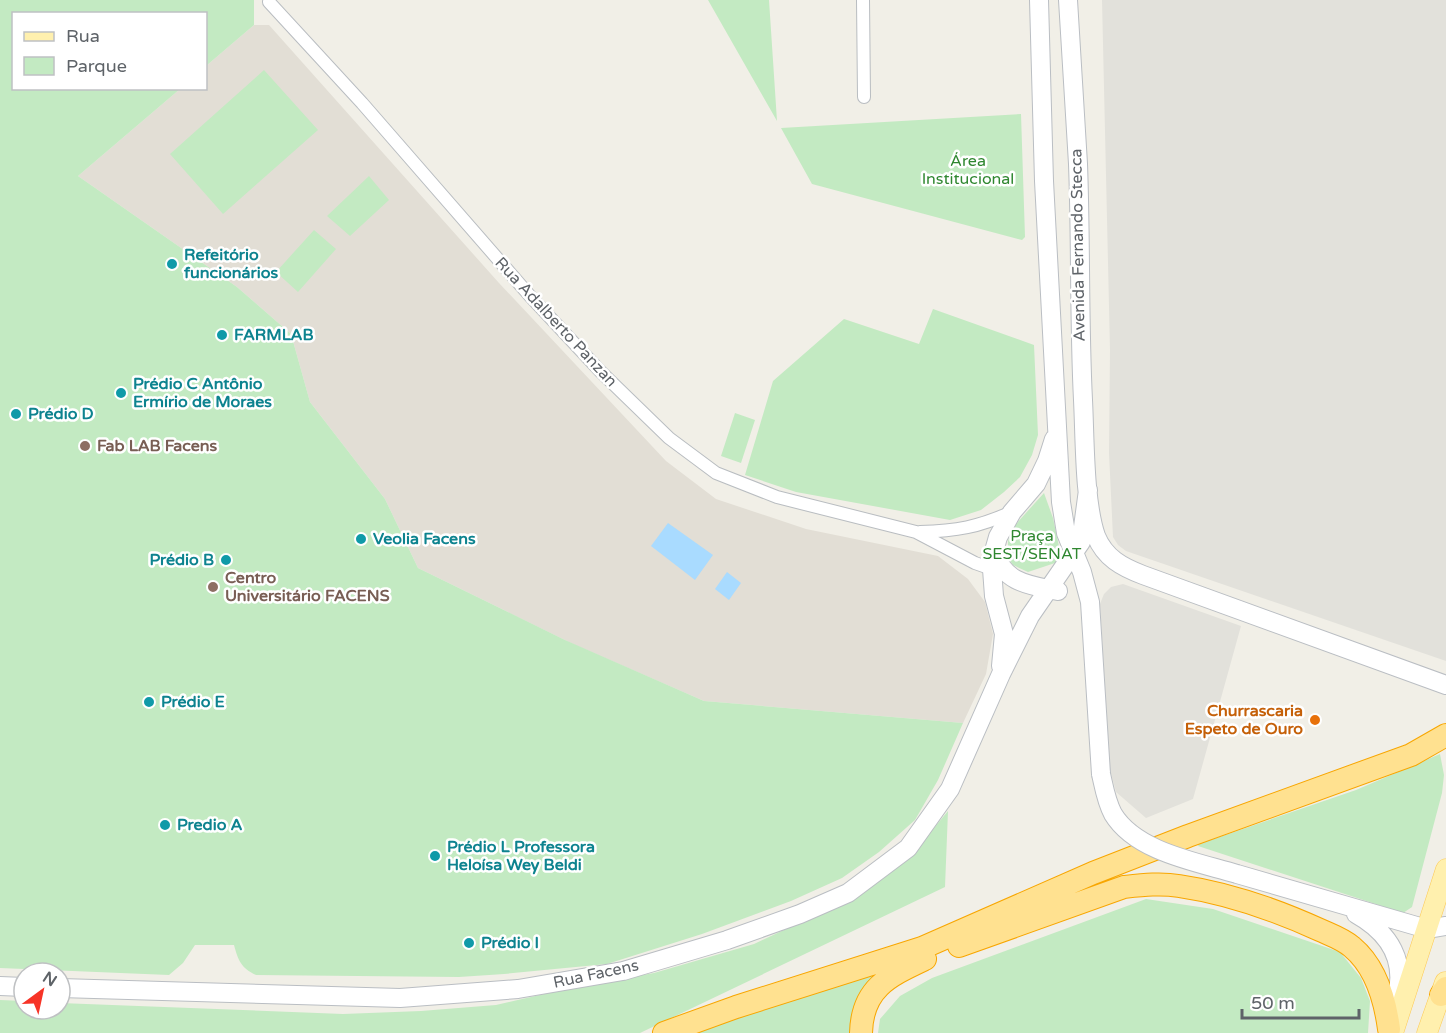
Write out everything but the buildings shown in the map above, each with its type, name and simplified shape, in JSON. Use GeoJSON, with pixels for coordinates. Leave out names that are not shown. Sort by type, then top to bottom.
{"type":"FeatureCollection","features":[{"type":"Feature","properties":{"kind":"highway"},"geometry":{"type":"LineString","coordinates":[[664,1033],[736,1007],[922,948],[1114,865],[1411,755],[1446,735]]}},
{"type":"Feature","properties":{"kind":"highway"},"geometry":{"type":"LineString","coordinates":[[861,1033],[861,1018],[868,1000],[877,987],[891,975],[925,959],[1092,898],[1124,887],[1152,884],[1179,886],[1219,894],[1277,912],[1352,946],[1370,968],[1386,1006],[1390,1032]]}},
{"type":"Feature","properties":{"kind":"main road","name":"Avenida Fernando Stecca"},"geometry":{"type":"LineString","coordinates":[[1039,0],[1044,181],[1056,431],[1063,520],[1090,602],[1101,774],[1106,797],[1114,815],[1129,832],[1143,843],[1176,856],[1342,906]]}},
{"type":"Feature","properties":{"kind":"main road","name":"Avenida Fernando Stecca"},"geometry":{"type":"LineString","coordinates":[[1068,0],[1078,162],[1080,348],[1088,490],[1095,533],[1105,552],[1119,566],[1446,685]]}},
{"type":"Feature","properties":{"kind":"main road"},"geometry":{"type":"LineString","coordinates":[[1048,256],[1056,249],[1066,248],[1072,255],[1075,335],[1080,348]]}},
{"type":"Feature","properties":{"kind":"main road","name":"Avenida Fernando Stecca"},"geometry":{"type":"LineString","coordinates":[[983,566],[994,551],[998,537],[1012,512],[1035,484],[1047,461],[1056,431]]}},
{"type":"Feature","properties":{"kind":"main road","name":"Avenida Fernando Stecca"},"geometry":{"type":"LineString","coordinates":[[1064,570],[1084,535],[1088,490]]}},
{"type":"Feature","properties":{"kind":"main road"},"geometry":{"type":"LineString","coordinates":[[994,551],[1000,567],[1010,577]]}},
{"type":"Feature","properties":{"kind":"main road"},"geometry":{"type":"LineString","coordinates":[[983,566],[1028,584],[1055,590],[1078,590],[1090,602]]}},
{"type":"Feature","properties":{"kind":"main road","name":"Rua Facens"},"geometry":{"type":"LineString","coordinates":[[983,566],[1004,634],[1000,674]]}},
{"type":"Feature","properties":{"kind":"main road"},"geometry":{"type":"LineString","coordinates":[[1028,584],[1051,578],[1064,570]]}},
{"type":"Feature","properties":{"kind":"main road","name":"Rua Facens"},"geometry":{"type":"LineString","coordinates":[[72,988],[400,998],[518,989],[622,971],[726,940],[800,914],[848,893],[908,848],[950,789],[1000,674],[1030,616],[1055,590],[1064,570]]}},
{"type":"Feature","properties":{"kind":"main road"},"geometry":{"type":"LineString","coordinates":[[1390,1032],[1436,928],[1446,869]]}},
{"type":"Feature","properties":{"kind":"main road"},"geometry":{"type":"LineString","coordinates":[[1342,906],[1436,928]]}},
{"type":"Feature","properties":{"kind":"main road"},"geometry":{"type":"LineString","coordinates":[[1342,906],[1374,926],[1397,957],[1401,985],[1390,1032]]}},
{"type":"Feature","properties":{"kind":"main road"},"geometry":{"type":"LineString","coordinates":[[1427,1033],[1444,988]]}},
{"type":"Feature","properties":{"kind":"street"},"geometry":{"type":"LineString","coordinates":[[863,0],[864,97]]}},
{"type":"Feature","properties":{"kind":"street","name":"Rua Adalberto Panzan"},"geometry":{"type":"LineString","coordinates":[[269,2],[362,103],[538,304],[600,371],[669,438],[716,473],[777,497],[916,532],[983,566]]}},
{"type":"Feature","properties":{"kind":"street","name":"Rua Adalberto Panzan"},"geometry":{"type":"LineString","coordinates":[[916,532],[968,528],[1012,512]]}},
{"type":"Feature","properties":{"kind":"shaded area"},"geometry":{"type":"Polygon","coordinates":[[[1102,0],[1446,0],[1446,661],[1126,551],[1113,537],[1109,453],[1110,350],[1102,0]]]}},
{"type":"Feature","properties":{"kind":"shaded area"},"geometry":{"type":"Polygon","coordinates":[[[254,25],[269,25],[499,283],[666,461],[716,499],[806,529],[938,556],[968,579],[985,602],[993,634],[986,674],[963,723],[704,701],[573,644],[418,568],[385,499],[310,402],[291,334],[237,287],[78,176],[179,90],[207,90],[207,65],[254,25]]]}},
{"type":"Feature","properties":{"kind":"shaded area"},"geometry":{"type":"Polygon","coordinates":[[[1123,584],[1241,626],[1193,799],[1146,818],[1116,792],[1110,770],[1100,604],[1104,594],[1111,587],[1123,584]]]}},
{"type":"Feature","properties":{"kind":"green space","name":"Centro Universitário FACENS"},"geometry":{"type":"Polygon","coordinates":[[[0,0],[254,0],[254,25],[207,65],[207,12],[12,12],[12,90],[179,90],[78,176],[237,287],[291,334],[310,402],[385,499],[418,568],[565,640],[704,701],[963,723],[938,780],[915,820],[879,852],[842,878],[791,901],[702,934],[607,964],[459,977],[256,975],[241,963],[234,945],[195,945],[183,963],[169,975],[72,971],[72,961],[12,961],[12,968],[0,968],[0,0]]]}},
{"type":"Feature","properties":{"kind":"green space"},"geometry":{"type":"Polygon","coordinates":[[[708,0],[769,0],[777,121],[708,0]]]}},
{"type":"Feature","properties":{"kind":"green space"},"geometry":{"type":"Polygon","coordinates":[[[264,70],[318,130],[223,214],[170,154],[264,70]]]}},
{"type":"Feature","properties":{"kind":"green space","name":"Área Institucional"},"geometry":{"type":"Polygon","coordinates":[[[1021,114],[1025,237],[1022,240],[812,184],[781,128],[1021,114]]]}},
{"type":"Feature","properties":{"kind":"green space"},"geometry":{"type":"Polygon","coordinates":[[[369,176],[389,200],[350,236],[327,216],[369,176]]]}},
{"type":"Feature","properties":{"kind":"green space"},"geometry":{"type":"Polygon","coordinates":[[[314,230],[336,249],[298,292],[276,272],[314,230]]]}},
{"type":"Feature","properties":{"kind":"green space"},"geometry":{"type":"Polygon","coordinates":[[[933,309],[1034,345],[1038,435],[1032,455],[1020,477],[1004,492],[981,510],[950,520],[796,492],[745,475],[773,381],[844,319],[919,344],[933,309]]]}},
{"type":"Feature","properties":{"kind":"green space"},"geometry":{"type":"Polygon","coordinates":[[[735,413],[755,420],[741,463],[721,456],[735,413]]]}},
{"type":"Feature","properties":{"kind":"green space","name":"Praça SEST/SENAT"},"geometry":{"type":"Polygon","coordinates":[[[1044,493],[1053,518],[1061,556],[1055,563],[1028,572],[1013,565],[1008,558],[1008,541],[1015,525],[1044,493]]]}},
{"type":"Feature","properties":{"kind":"green space"},"geometry":{"type":"Polygon","coordinates":[[[1440,754],[1444,775],[1442,793],[1412,907],[1403,913],[1198,846],[1356,790],[1440,754]]]}},
{"type":"Feature","properties":{"kind":"green space"},"geometry":{"type":"Polygon","coordinates":[[[948,811],[945,887],[640,1033],[0,1033],[0,1000],[12,1000],[12,1021],[72,1021],[72,1003],[343,1014],[496,1005],[579,986],[654,973],[754,944],[854,897],[913,853],[948,811]]]}},
{"type":"Feature","properties":{"kind":"green space"},"geometry":{"type":"Polygon","coordinates":[[[1146,899],[1213,909],[1340,952],[1361,978],[1370,1001],[1368,1033],[878,1033],[880,1019],[900,996],[932,978],[1146,899]]]}},
{"type":"Feature","properties":{"kind":"green space"},"geometry":{"type":"Polygon","coordinates":[[[885,962],[852,1033],[679,1033],[885,962]]]}},
{"type":"Feature","properties":{"kind":"water"},"geometry":{"type":"Polygon","coordinates":[[[668,523],[713,555],[695,580],[651,546],[668,523]]]}},
{"type":"Feature","properties":{"kind":"water"},"geometry":{"type":"Polygon","coordinates":[[[727,572],[741,583],[729,600],[715,589],[727,572]]]}},
{"type":"Feature","properties":{"kind":"place","name":"Refeitório funcionários"},"geometry":{"type":"Point","coordinates":[172,264]}},
{"type":"Feature","properties":{"kind":"place","name":"FARMLAB"},"geometry":{"type":"Point","coordinates":[222,335]}},
{"type":"Feature","properties":{"kind":"place","name":"Prédio C Antônio Ermírio de Moraes"},"geometry":{"type":"Point","coordinates":[121,393]}},
{"type":"Feature","properties":{"kind":"place","name":"Prédio D"},"geometry":{"type":"Point","coordinates":[16,414]}},
{"type":"Feature","properties":{"kind":"place","name":"Fab LAB Facens"},"geometry":{"type":"Point","coordinates":[85,446]}},
{"type":"Feature","properties":{"kind":"place","name":"Veolia Facens"},"geometry":{"type":"Point","coordinates":[361,539]}},
{"type":"Feature","properties":{"kind":"place","name":"Prédio B"},"geometry":{"type":"Point","coordinates":[226,560]}},
{"type":"Feature","properties":{"kind":"place","name":"Centro Universitário FACENS"},"geometry":{"type":"Point","coordinates":[213,587]}},
{"type":"Feature","properties":{"kind":"place","name":"Prédio E"},"geometry":{"type":"Point","coordinates":[149,702]}},
{"type":"Feature","properties":{"kind":"place","name":"Churrascaria Espeto de Ouro"},"geometry":{"type":"Point","coordinates":[1315,720]}},
{"type":"Feature","properties":{"kind":"place","name":"Predio A"},"geometry":{"type":"Point","coordinates":[165,825]}},
{"type":"Feature","properties":{"kind":"place","name":"Prédio L Professora Heloísa Wey Beldi"},"geometry":{"type":"Point","coordinates":[435,856]}},
{"type":"Feature","properties":{"kind":"place","name":"Prédio I"},"geometry":{"type":"Point","coordinates":[469,943]}}]}
